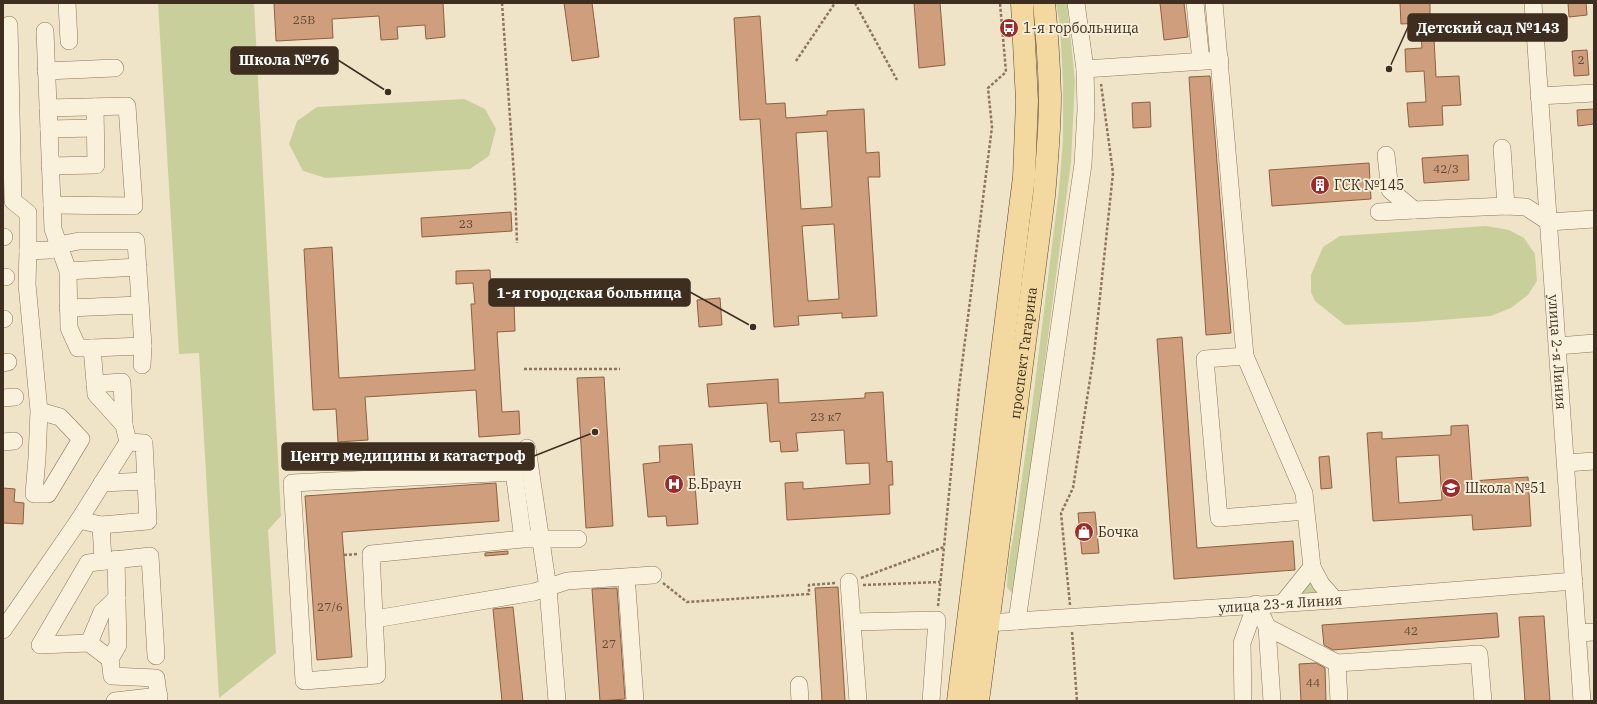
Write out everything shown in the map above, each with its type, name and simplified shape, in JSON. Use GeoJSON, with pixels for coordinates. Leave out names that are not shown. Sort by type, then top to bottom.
{"type":"FeatureCollection","features":[{"type":"Feature","properties":{"kind":"main road","name":"проспект Гагарина"},"geometry":{"type":"LineString","coordinates":[[958,701],[1024,177],[1028,101],[1022,3]]}},
{"type":"Feature","properties":{"kind":"main road","name":"проспект Гагарина"},"geometry":{"type":"LineString","coordinates":[[978,701],[987,623],[1036,258],[1047,160],[1050,96],[1044,3]]}},
{"type":"Feature","properties":{"kind":"street"},"geometry":{"type":"LineString","coordinates":[[67,3],[69,40]]}},
{"type":"Feature","properties":{"kind":"street"},"geometry":{"type":"LineString","coordinates":[[1017,621],[1083,164],[1086,110],[1092,69],[1076,3]]}},
{"type":"Feature","properties":{"kind":"street"},"geometry":{"type":"LineString","coordinates":[[1195,3],[1201,61]]}},
{"type":"Feature","properties":{"kind":"street"},"geometry":{"type":"LineString","coordinates":[[1214,3],[1245,356],[1304,493],[1312,567],[1321,584],[1335,600]]}},
{"type":"Feature","properties":{"kind":"street","name":"улица 2-я Линия"},"geometry":{"type":"LineString","coordinates":[[1533,3],[1574,581],[1586,632],[1586,695]]}},
{"type":"Feature","properties":{"kind":"street"},"geometry":{"type":"LineString","coordinates":[[9,25],[13,201],[28,213],[27,284],[39,411],[34,494],[48,494],[81,439],[60,417],[39,411]]}},
{"type":"Feature","properties":{"kind":"street"},"geometry":{"type":"LineString","coordinates":[[44,31],[53,229],[68,271],[69,328],[78,348],[143,346]]}},
{"type":"Feature","properties":{"kind":"street"},"geometry":{"type":"LineString","coordinates":[[1092,69],[1220,60]]}},
{"type":"Feature","properties":{"kind":"street"},"geometry":{"type":"LineString","coordinates":[[46,71],[115,68]]}},
{"type":"Feature","properties":{"kind":"street"},"geometry":{"type":"LineString","coordinates":[[1539,96],[1594,93]]}},
{"type":"Feature","properties":{"kind":"street"},"geometry":{"type":"LineString","coordinates":[[48,108],[127,106],[134,206],[52,205]]}},
{"type":"Feature","properties":{"kind":"street"},"geometry":{"type":"LineString","coordinates":[[50,166],[96,165],[95,107]]}},
{"type":"Feature","properties":{"kind":"street"},"geometry":{"type":"LineString","coordinates":[[49,129],[95,128]]}},
{"type":"Feature","properties":{"kind":"street"},"geometry":{"type":"LineString","coordinates":[[1502,148],[1506,206]]}},
{"type":"Feature","properties":{"kind":"street"},"geometry":{"type":"LineString","coordinates":[[1386,155],[1390,190],[1414,210]]}},
{"type":"Feature","properties":{"kind":"street"},"geometry":{"type":"LineString","coordinates":[[1379,212],[1506,206],[1526,208],[1549,222],[1594,219]]}},
{"type":"Feature","properties":{"kind":"street"},"geometry":{"type":"LineString","coordinates":[[28,251],[50,250],[79,241],[136,241],[143,346],[142,365]]}},
{"type":"Feature","properties":{"kind":"street"},"geometry":{"type":"LineString","coordinates":[[68,271],[138,268]]}},
{"type":"Feature","properties":{"kind":"street"},"geometry":{"type":"LineString","coordinates":[[68,308],[140,305]]}},
{"type":"Feature","properties":{"kind":"street"},"geometry":{"type":"LineString","coordinates":[[1558,346],[1594,343]]}},
{"type":"Feature","properties":{"kind":"street"},"geometry":{"type":"LineString","coordinates":[[92,348],[96,394],[124,425]]}},
{"type":"Feature","properties":{"kind":"street"},"geometry":{"type":"LineString","coordinates":[[1245,356],[1205,359],[1219,518],[1305,511]]}},
{"type":"Feature","properties":{"kind":"street"},"geometry":{"type":"LineString","coordinates":[[3,630],[79,520],[128,442],[124,425],[122,382],[95,384]]}},
{"type":"Feature","properties":{"kind":"street"},"geometry":{"type":"LineString","coordinates":[[79,520],[101,525],[148,521],[144,443],[128,442]]}},
{"type":"Feature","properties":{"kind":"street"},"geometry":{"type":"LineString","coordinates":[[527,448],[548,588],[557,701]]}},
{"type":"Feature","properties":{"kind":"street"},"geometry":{"type":"LineString","coordinates":[[37,458],[66,464]]}},
{"type":"Feature","properties":{"kind":"street"},"geometry":{"type":"LineString","coordinates":[[1566,463],[1594,461]]}},
{"type":"Feature","properties":{"kind":"street"},"geometry":{"type":"LineString","coordinates":[[523,539],[514,472],[292,483],[304,680],[377,675],[371,554],[523,539],[578,539]]}},
{"type":"Feature","properties":{"kind":"street"},"geometry":{"type":"LineString","coordinates":[[102,483],[146,480]]}},
{"type":"Feature","properties":{"kind":"street"},"geometry":{"type":"LineString","coordinates":[[101,525],[110,560],[117,598],[118,645],[110,659],[112,676],[156,678],[159,699],[115,701]]}},
{"type":"Feature","properties":{"kind":"street"},"geometry":{"type":"LineString","coordinates":[[110,659],[89,643],[40,645],[88,563],[150,556],[156,656]]}},
{"type":"Feature","properties":{"kind":"street"},"geometry":{"type":"LineString","coordinates":[[1283,603],[1312,567]]}},
{"type":"Feature","properties":{"kind":"street"},"geometry":{"type":"LineString","coordinates":[[375,619],[534,592],[567,581],[654,575]]}},
{"type":"Feature","properties":{"kind":"street","name":"улица 23-я Линия"},"geometry":{"type":"LineString","coordinates":[[987,623],[1256,604],[1335,600],[1574,581]]}},
{"type":"Feature","properties":{"kind":"street"},"geometry":{"type":"LineString","coordinates":[[849,582],[858,701]]}},
{"type":"Feature","properties":{"kind":"street"},"geometry":{"type":"LineString","coordinates":[[627,588],[635,701]]}},
{"type":"Feature","properties":{"kind":"street"},"geometry":{"type":"LineString","coordinates":[[89,643],[102,612],[117,598]]}},
{"type":"Feature","properties":{"kind":"street"},"geometry":{"type":"LineString","coordinates":[[1256,604],[1267,627],[1272,701]]}},
{"type":"Feature","properties":{"kind":"street"},"geometry":{"type":"LineString","coordinates":[[1244,701],[1242,643],[1256,604]]}},
{"type":"Feature","properties":{"kind":"street"},"geometry":{"type":"LineString","coordinates":[[853,622],[937,620],[931,701]]}},
{"type":"Feature","properties":{"kind":"street"},"geometry":{"type":"LineString","coordinates":[[1267,627],[1337,663],[1479,654],[1482,701]]}},
{"type":"Feature","properties":{"kind":"street"},"geometry":{"type":"LineString","coordinates":[[1337,663],[1339,701]]}},
{"type":"Feature","properties":{"kind":"path"},"geometry":{"type":"LineString","coordinates":[[502,3],[515,189],[517,243]]}},
{"type":"Feature","properties":{"kind":"path"},"geometry":{"type":"LineString","coordinates":[[796,61],[835,3]]}},
{"type":"Feature","properties":{"kind":"path"},"geometry":{"type":"LineString","coordinates":[[855,3],[897,80]]}},
{"type":"Feature","properties":{"kind":"path"},"geometry":{"type":"LineString","coordinates":[[937,620],[959,388],[992,127],[988,88],[1006,72],[1000,3]]}},
{"type":"Feature","properties":{"kind":"path"},"geometry":{"type":"LineString","coordinates":[[1077,701],[1061,513],[1073,488],[1093,362],[1113,172],[1092,69]]}},
{"type":"Feature","properties":{"kind":"path"},"geometry":{"type":"LineString","coordinates":[[524,369],[620,369]]}},
{"type":"Feature","properties":{"kind":"path"},"geometry":{"type":"LineString","coordinates":[[654,575],[673,593],[687,602],[809,594],[809,585],[849,582],[944,546]]}},
{"type":"Feature","properties":{"kind":"path"},"geometry":{"type":"LineString","coordinates":[[849,582],[862,585],[940,582]]}},
{"type":"Feature","properties":{"kind":"green space"},"geometry":{"type":"Polygon","coordinates":[[[158,3],[254,3],[281,516],[268,530],[276,653],[219,698],[199,353],[179,354],[158,3]]]}},
{"type":"Feature","properties":{"kind":"green space"},"geometry":{"type":"Polygon","coordinates":[[[1056,3],[1067,3],[1075,81],[1071,162],[1014,596],[1007,587],[1008,567],[1032,407],[1059,189],[1063,139],[1063,83],[1060,26],[1056,3]]]}},
{"type":"Feature","properties":{"kind":"green space"},"geometry":{"type":"Polygon","coordinates":[[[464,99],[485,109],[496,129],[489,156],[470,169],[326,178],[303,171],[289,144],[297,121],[317,107],[464,99]]]}},
{"type":"Feature","properties":{"kind":"green space"},"geometry":{"type":"Polygon","coordinates":[[[1486,226],[1509,230],[1524,238],[1535,254],[1537,281],[1528,295],[1511,308],[1491,316],[1415,322],[1345,325],[1315,301],[1311,292],[1311,275],[1323,247],[1340,236],[1486,226]]]}},
{"type":"Feature","properties":{"kind":"green space"},"geometry":{"type":"Polygon","coordinates":[[[1312,578],[1322,594],[1300,595],[1312,578]]]}},
{"type":"Feature","properties":{"kind":"building"},"geometry":{"type":"Polygon","coordinates":[[[274,3],[443,3],[445,37],[426,39],[425,25],[397,27],[398,39],[381,40],[379,16],[332,19],[333,38],[276,41],[274,3]]]}},
{"type":"Feature","properties":{"kind":"building"},"geometry":{"type":"Polygon","coordinates":[[[564,3],[592,3],[599,57],[572,61],[564,3]]]}},
{"type":"Feature","properties":{"kind":"building"},"geometry":{"type":"Polygon","coordinates":[[[914,3],[940,3],[945,65],[919,68],[914,3]]]}},
{"type":"Feature","properties":{"kind":"building"},"geometry":{"type":"Polygon","coordinates":[[[1160,3],[1184,3],[1188,37],[1164,40],[1160,3]]]}},
{"type":"Feature","properties":{"kind":"building"},"geometry":{"type":"Polygon","coordinates":[[[1400,3],[1430,3],[1430,19],[1456,18],[1457,38],[1434,39],[1436,77],[1459,76],[1461,105],[1442,106],[1443,125],[1409,127],[1407,103],[1426,102],[1424,71],[1406,72],[1405,49],[1422,48],[1420,23],[1401,24],[1400,3]]]}},
{"type":"Feature","properties":{"kind":"building"},"geometry":{"type":"Polygon","coordinates":[[[1568,3],[1586,3],[1587,15],[1569,17],[1568,3]]]}},
{"type":"Feature","properties":{"kind":"building"},"geometry":{"type":"Polygon","coordinates":[[[760,16],[766,104],[785,103],[786,118],[827,115],[827,111],[864,109],[866,153],[879,152],[880,177],[868,177],[877,316],[842,318],[842,313],[798,316],[799,325],[774,327],[760,119],[740,120],[734,18],[760,16]],[[827,131],[796,133],[801,209],[832,207],[827,131]],[[834,224],[802,226],[808,301],[839,299],[834,224]]]}},
{"type":"Feature","properties":{"kind":"building"},"geometry":{"type":"Polygon","coordinates":[[[1587,50],[1589,75],[1574,76],[1572,51],[1587,50]]]}},
{"type":"Feature","properties":{"kind":"building"},"geometry":{"type":"Polygon","coordinates":[[[1210,76],[1231,333],[1206,335],[1189,77],[1210,76]]]}},
{"type":"Feature","properties":{"kind":"building"},"geometry":{"type":"Polygon","coordinates":[[[1150,102],[1151,127],[1133,128],[1132,103],[1150,102]]]}},
{"type":"Feature","properties":{"kind":"building"},"geometry":{"type":"Polygon","coordinates":[[[1594,109],[1594,124],[1578,126],[1577,110],[1594,109]]]}},
{"type":"Feature","properties":{"kind":"building"},"geometry":{"type":"Polygon","coordinates":[[[1468,155],[1469,180],[1424,183],[1422,158],[1468,155]]]}},
{"type":"Feature","properties":{"kind":"building","name":"ГСК №145"},"geometry":{"type":"Polygon","coordinates":[[[1369,163],[1371,199],[1272,206],[1269,170],[1369,163]]]}},
{"type":"Feature","properties":{"kind":"building"},"geometry":{"type":"Polygon","coordinates":[[[511,212],[512,231],[422,237],[421,218],[511,212]]]}},
{"type":"Feature","properties":{"kind":"building"},"geometry":{"type":"Polygon","coordinates":[[[332,247],[339,378],[475,370],[471,304],[475,304],[473,283],[456,284],[456,271],[490,270],[492,304],[514,303],[515,331],[497,332],[502,412],[519,411],[520,434],[479,437],[476,390],[365,397],[368,440],[338,442],[336,409],[313,410],[304,249],[332,247]]]}},
{"type":"Feature","properties":{"kind":"building"},"geometry":{"type":"Polygon","coordinates":[[[720,298],[722,325],[699,327],[697,300],[720,298]]]}},
{"type":"Feature","properties":{"kind":"building"},"geometry":{"type":"Polygon","coordinates":[[[1182,337],[1197,548],[1293,541],[1295,570],[1174,579],[1157,339],[1182,337]]]}},
{"type":"Feature","properties":{"kind":"building"},"geometry":{"type":"Polygon","coordinates":[[[604,377],[613,526],[586,528],[577,378],[604,377]]]}},
{"type":"Feature","properties":{"kind":"building"},"geometry":{"type":"Polygon","coordinates":[[[778,379],[779,403],[865,398],[865,393],[883,392],[887,462],[892,461],[893,485],[889,485],[890,514],[787,520],[785,483],[803,482],[803,489],[870,484],[869,463],[846,464],[844,430],[796,433],[798,451],[781,452],[780,441],[770,442],[767,403],[709,407],[707,384],[778,379]]]}},
{"type":"Feature","properties":{"kind":"building"},"geometry":{"type":"Polygon","coordinates":[[[1468,425],[1472,481],[1528,477],[1531,526],[1473,530],[1472,515],[1373,521],[1367,433],[1382,432],[1382,439],[1451,435],[1451,426],[1468,425]],[[1439,455],[1396,457],[1399,503],[1442,500],[1439,455]]]}},
{"type":"Feature","properties":{"kind":"building"},"geometry":{"type":"Polygon","coordinates":[[[692,444],[698,524],[667,526],[666,516],[648,517],[643,464],[660,462],[659,446],[692,444]]]}},
{"type":"Feature","properties":{"kind":"building"},"geometry":{"type":"Polygon","coordinates":[[[1329,456],[1332,488],[1321,489],[1319,457],[1329,456]]]}},
{"type":"Feature","properties":{"kind":"building"},"geometry":{"type":"Polygon","coordinates":[[[496,483],[499,521],[342,532],[352,657],[317,660],[305,496],[496,483]]]}},
{"type":"Feature","properties":{"kind":"building"},"geometry":{"type":"Polygon","coordinates":[[[3,488],[15,489],[14,502],[24,503],[23,524],[3,523],[3,488]]]}},
{"type":"Feature","properties":{"kind":"building"},"geometry":{"type":"Polygon","coordinates":[[[1095,512],[1099,553],[1082,554],[1078,513],[1095,512]]]}},
{"type":"Feature","properties":{"kind":"building"},"geometry":{"type":"Polygon","coordinates":[[[508,551],[508,554],[485,556],[485,553],[508,551]]]}},
{"type":"Feature","properties":{"kind":"building"},"geometry":{"type":"Polygon","coordinates":[[[838,587],[845,701],[822,701],[815,588],[838,587]]]}},
{"type":"Feature","properties":{"kind":"building"},"geometry":{"type":"Polygon","coordinates":[[[617,588],[625,699],[600,701],[592,589],[617,588]]]}},
{"type":"Feature","properties":{"kind":"building"},"geometry":{"type":"Polygon","coordinates":[[[513,607],[523,701],[502,701],[493,609],[513,607]]]}},
{"type":"Feature","properties":{"kind":"building"},"geometry":{"type":"Polygon","coordinates":[[[1497,613],[1499,637],[1333,650],[1324,645],[1322,625],[1497,613]]]}},
{"type":"Feature","properties":{"kind":"building"},"geometry":{"type":"Polygon","coordinates":[[[1544,616],[1550,701],[1525,701],[1519,617],[1544,616]]]}},
{"type":"Feature","properties":{"kind":"building"},"geometry":{"type":"Polygon","coordinates":[[[1316,663],[1325,668],[1326,701],[1301,701],[1299,664],[1316,663]]]}},
{"type":"Feature","properties":{"kind":"place","name":"1-я горбольница"},"geometry":{"type":"Point","coordinates":[1009,28]}},
{"type":"Feature","properties":{"kind":"place","name":"Детский сад №143"},"geometry":{"type":"Point","coordinates":[1389,69]}},
{"type":"Feature","properties":{"kind":"place","name":"Школа №76"},"geometry":{"type":"Point","coordinates":[388,92]}},
{"type":"Feature","properties":{"kind":"place","name":"ГСК №145"},"geometry":{"type":"Point","coordinates":[1320,185]}},
{"type":"Feature","properties":{"kind":"place","name":"1-я городская больница"},"geometry":{"type":"Point","coordinates":[753,327]}},
{"type":"Feature","properties":{"kind":"place","name":"Центр медицины и катастроф"},"geometry":{"type":"Point","coordinates":[595,432]}},
{"type":"Feature","properties":{"kind":"place","name":"Б.Браун"},"geometry":{"type":"Point","coordinates":[674,484]}},
{"type":"Feature","properties":{"kind":"place","name":"Школа №51"},"geometry":{"type":"Point","coordinates":[1451,488]}},
{"type":"Feature","properties":{"kind":"place","name":"Бочка"},"geometry":{"type":"Point","coordinates":[1084,532]}}]}
